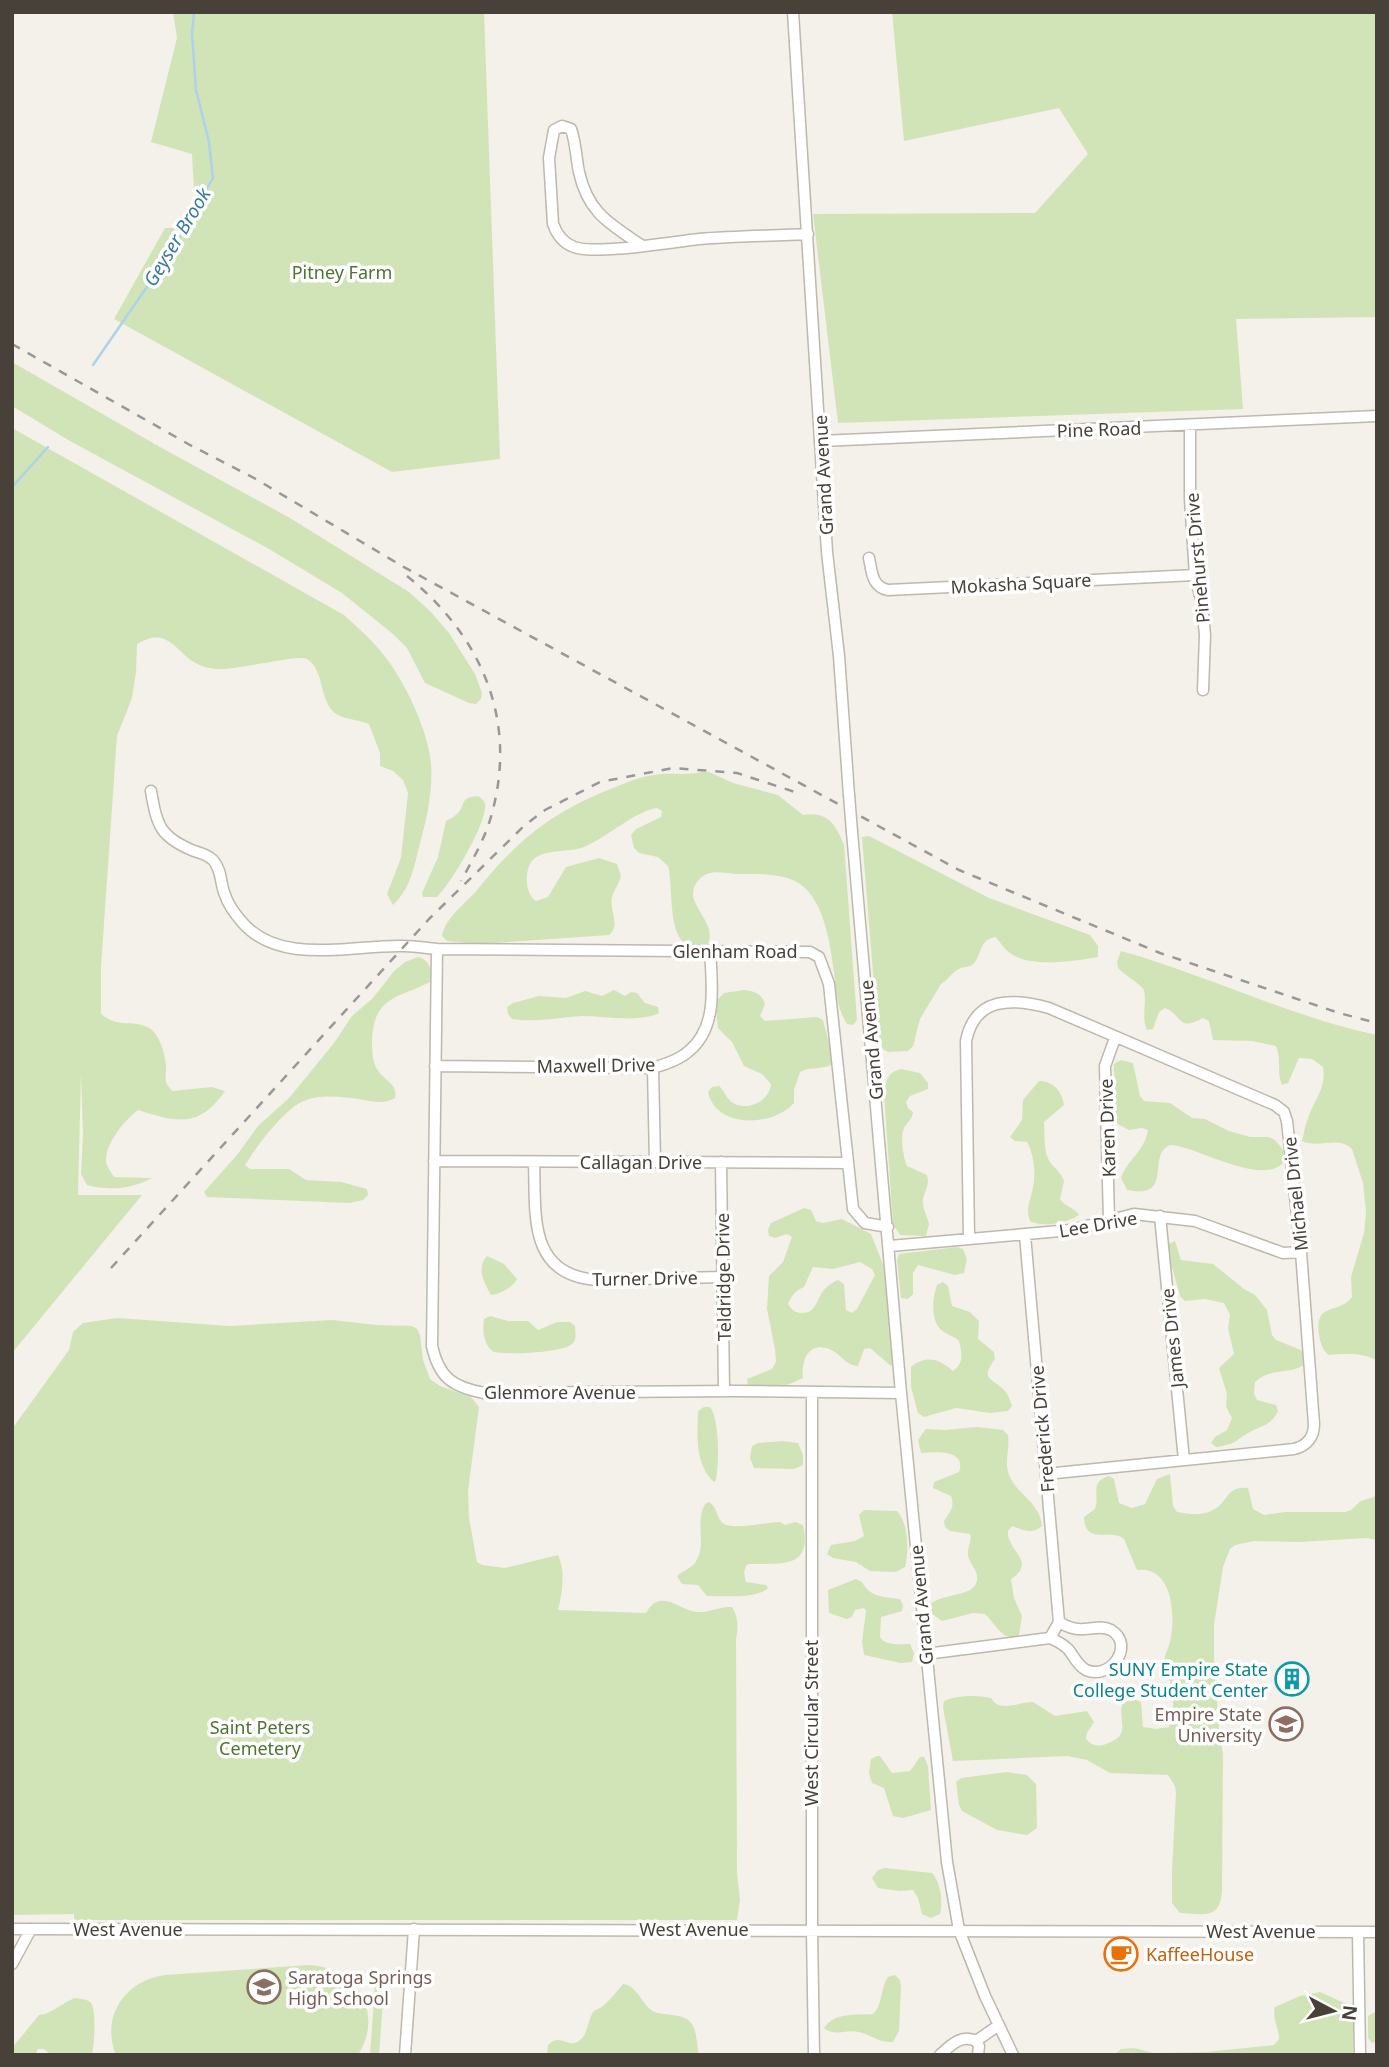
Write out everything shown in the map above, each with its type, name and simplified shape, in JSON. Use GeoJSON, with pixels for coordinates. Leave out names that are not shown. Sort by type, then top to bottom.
{"type":"FeatureCollection","features":[{"type":"Feature","properties":{"kind":"street","name":"Grand Avenue"},"geometry":{"type":"LineString","coordinates":[[793,12],[827,552],[839,656],[901,1393],[947,1862],[959,1930],[1013,2055]]}},
{"type":"Feature","properties":{"kind":"street"},"geometry":{"type":"LineString","coordinates":[[642,245],[604,220],[598,213],[586,193],[571,129],[562,126],[554,130],[549,158],[553,224],[556,233],[565,243],[576,248],[595,250],[702,239],[808,234]]}},
{"type":"Feature","properties":{"kind":"street","name":"Pine Road"},"geometry":{"type":"LineString","coordinates":[[821,441],[1377,416]]}},
{"type":"Feature","properties":{"kind":"street","name":"Pinehurst Drive"},"geometry":{"type":"LineString","coordinates":[[1190,426],[1190,499],[1195,575],[1202,604],[1205,635],[1203,690]]}},
{"type":"Feature","properties":{"kind":"street","name":"Mokasha Square"},"geometry":{"type":"LineString","coordinates":[[869,558],[875,582],[888,590],[1195,575]]}},
{"type":"Feature","properties":{"kind":"street","name":"Glenham Road"},"geometry":{"type":"LineString","coordinates":[[151,791],[158,824],[166,836],[175,843],[211,857],[220,872],[225,895],[233,909],[243,923],[271,942],[312,949],[405,946],[437,949],[810,952],[819,957],[829,984],[853,1209],[865,1223],[888,1227]]}},
{"type":"Feature","properties":{"kind":"street","name":"Glenmore Avenue"},"geometry":{"type":"LineString","coordinates":[[437,949],[432,1346],[435,1361],[443,1375],[461,1389],[484,1394],[724,1391],[901,1393]]}},
{"type":"Feature","properties":{"kind":"street","name":"Maxwell Drive"},"geometry":{"type":"LineString","coordinates":[[435,1066],[653,1068],[689,1051],[703,1034],[713,995],[710,951]]}},
{"type":"Feature","properties":{"kind":"street","name":"Michael Drive"},"geometry":{"type":"LineString","coordinates":[[970,1238],[966,1041],[969,1027],[978,1014],[992,1005],[1011,1001],[1049,1008],[1264,1100],[1283,1112],[1290,1131],[1314,1424],[1310,1439],[1294,1450],[1046,1474]]}},
{"type":"Feature","properties":{"kind":"street","name":"Karen Drive"},"geometry":{"type":"LineString","coordinates":[[1109,1220],[1105,1066],[1115,1038]]}},
{"type":"Feature","properties":{"kind":"street"},"geometry":{"type":"LineString","coordinates":[[653,1068],[654,1162]]}},
{"type":"Feature","properties":{"kind":"street","name":"Callagan Drive"},"geometry":{"type":"LineString","coordinates":[[434,1161],[848,1163]]}},
{"type":"Feature","properties":{"kind":"street","name":"Turner Drive"},"geometry":{"type":"LineString","coordinates":[[534,1162],[538,1237],[544,1252],[563,1271],[577,1278],[597,1280],[722,1277]]}},
{"type":"Feature","properties":{"kind":"street","name":"Teldridge Drive"},"geometry":{"type":"LineString","coordinates":[[721,1163],[724,1391]]}},
{"type":"Feature","properties":{"kind":"street","name":"Lee Drive"},"geometry":{"type":"LineString","coordinates":[[890,1246],[1071,1230],[1134,1214],[1195,1221],[1283,1253],[1301,1252]]}},
{"type":"Feature","properties":{"kind":"street","name":"James Drive"},"geometry":{"type":"LineString","coordinates":[[1160,1216],[1184,1460]]}},
{"type":"Feature","properties":{"kind":"street","name":"Frederick Drive"},"geometry":{"type":"LineString","coordinates":[[1025,1235],[1059,1622]]}},
{"type":"Feature","properties":{"kind":"street","name":"West Circular Street"},"geometry":{"type":"LineString","coordinates":[[812,1392],[814,2055]]}},
{"type":"Feature","properties":{"kind":"street"},"geometry":{"type":"LineString","coordinates":[[926,1654],[1050,1637],[1071,1652],[1076,1662],[1086,1670],[1100,1672],[1111,1667],[1118,1659],[1121,1649],[1119,1639],[1111,1630],[1097,1627],[1070,1628],[1059,1622],[1050,1637]]}},
{"type":"Feature","properties":{"kind":"street","name":"West Avenue"},"geometry":{"type":"LineString","coordinates":[[12,1929],[1377,1932]]}},
{"type":"Feature","properties":{"kind":"street"},"geometry":{"type":"LineString","coordinates":[[12,1964],[31,1929]]}},
{"type":"Feature","properties":{"kind":"street"},"geometry":{"type":"LineString","coordinates":[[405,2055],[414,1929]]}},
{"type":"Feature","properties":{"kind":"street"},"geometry":{"type":"LineString","coordinates":[[1358,1932],[1360,2055]]}},
{"type":"Feature","properties":{"kind":"street"},"geometry":{"type":"LineString","coordinates":[[976,2041],[999,2025]]}},
{"type":"Feature","properties":{"kind":"street"},"geometry":{"type":"LineString","coordinates":[[940,2055],[958,2040],[971,2038],[976,2041]]}},
{"type":"Feature","properties":{"kind":"street"},"geometry":{"type":"LineString","coordinates":[[976,2041],[978,2055]]}},
{"type":"Feature","properties":{"kind":"green space","name":"Pitney Farm"},"geometry":{"type":"Polygon","coordinates":[[[173,12],[484,12],[500,459],[392,472],[114,319],[165,228],[196,228],[192,154],[151,142],[177,38],[173,12]]]}},
{"type":"Feature","properties":{"kind":"green space"},"geometry":{"type":"Polygon","coordinates":[[[892,12],[1377,12],[1377,317],[1236,319],[1243,409],[838,423],[813,214],[1035,213],[1088,154],[1059,108],[904,141],[892,12]]]}},
{"type":"Feature","properties":{"kind":"green space"},"geometry":{"type":"Polygon","coordinates":[[[12,362],[290,518],[409,592],[449,633],[475,674],[482,693],[481,699],[476,704],[469,703],[425,683],[407,648],[342,593],[269,549],[70,441],[12,406],[12,362]]]}},
{"type":"Feature","properties":{"kind":"green space"},"geometry":{"type":"Polygon","coordinates":[[[12,428],[344,615],[378,648],[406,690],[425,737],[431,774],[427,814],[414,869],[404,892],[393,905],[387,894],[401,858],[408,793],[403,780],[393,771],[380,766],[380,753],[369,724],[341,716],[332,710],[313,664],[302,658],[216,669],[192,661],[168,641],[160,638],[150,638],[137,644],[132,698],[117,736],[101,967],[101,1014],[119,1023],[147,1027],[155,1033],[164,1055],[166,1082],[172,1091],[212,1087],[225,1091],[206,1112],[196,1117],[175,1119],[138,1110],[112,1140],[106,1162],[114,1177],[152,1178],[128,1187],[104,1188],[87,1185],[81,1174],[81,1073],[78,1195],[142,1195],[12,1353],[12,428]]]}},
{"type":"Feature","properties":{"kind":"green space"},"geometry":{"type":"Polygon","coordinates":[[[702,772],[778,795],[803,815],[825,817],[838,831],[844,845],[857,1020],[853,1025],[847,1024],[839,1006],[824,921],[813,897],[795,881],[766,874],[715,872],[705,875],[693,890],[710,937],[707,946],[693,947],[683,942],[674,920],[668,866],[658,857],[639,853],[634,848],[631,835],[636,829],[661,817],[662,811],[657,808],[640,814],[584,847],[542,854],[529,865],[528,888],[536,901],[548,897],[566,867],[599,858],[617,864],[621,876],[612,897],[614,927],[609,935],[480,944],[447,941],[442,936],[451,917],[506,857],[551,819],[587,799],[636,779],[660,774],[702,772]]]}},
{"type":"Feature","properties":{"kind":"green space"},"geometry":{"type":"Polygon","coordinates":[[[478,796],[485,803],[484,813],[467,853],[437,897],[423,897],[422,893],[438,857],[446,821],[457,814],[465,800],[478,796]]]}},
{"type":"Feature","properties":{"kind":"green space"},"geometry":{"type":"Polygon","coordinates":[[[869,836],[989,898],[1090,935],[1098,946],[1098,957],[1056,962],[1033,961],[1012,954],[996,937],[991,938],[984,943],[973,964],[957,970],[941,984],[920,1019],[913,1046],[908,1051],[888,1052],[882,1048],[878,1035],[862,837],[869,836]]]}},
{"type":"Feature","properties":{"kind":"green space"},"geometry":{"type":"Polygon","coordinates":[[[1121,951],[1312,1017],[1377,1035],[1377,1361],[1360,1355],[1329,1355],[1323,1349],[1319,1335],[1320,1317],[1352,1297],[1351,1277],[1364,1233],[1366,1212],[1363,1183],[1352,1149],[1335,1142],[1315,1144],[1302,1141],[1307,1121],[1322,1087],[1323,1067],[1312,1059],[1299,1058],[1288,1083],[1282,1085],[1276,1046],[1252,1041],[1213,1040],[1209,1021],[1203,1018],[1185,1023],[1165,1008],[1159,1012],[1153,1029],[1147,1030],[1144,1020],[1144,990],[1118,968],[1121,951]]]}},
{"type":"Feature","properties":{"kind":"green space"},"geometry":{"type":"Polygon","coordinates":[[[418,957],[430,966],[430,982],[390,1000],[383,1006],[374,1025],[374,1061],[379,1072],[393,1086],[395,1098],[377,1102],[345,1097],[304,1101],[288,1111],[263,1139],[245,1165],[250,1169],[289,1169],[306,1180],[341,1182],[367,1189],[368,1195],[363,1200],[350,1203],[207,1197],[204,1192],[237,1155],[258,1126],[289,1098],[334,1043],[352,1016],[373,998],[394,971],[405,962],[418,957]]]}},
{"type":"Feature","properties":{"kind":"green space"},"geometry":{"type":"Polygon","coordinates":[[[614,990],[625,996],[631,992],[637,993],[645,1003],[658,1007],[659,1013],[642,1018],[583,1016],[530,1020],[512,1019],[508,1014],[507,1007],[513,1003],[539,996],[566,998],[585,991],[602,996],[614,990]]]}},
{"type":"Feature","properties":{"kind":"green space"},"geometry":{"type":"Polygon","coordinates":[[[744,990],[760,995],[765,1004],[760,1016],[765,1021],[817,1017],[823,1020],[833,1059],[831,1065],[800,1072],[794,1090],[794,1103],[773,1117],[760,1120],[733,1118],[722,1113],[713,1104],[708,1092],[712,1087],[719,1086],[731,1101],[746,1106],[758,1103],[770,1090],[771,1084],[762,1074],[744,1066],[732,1042],[718,1028],[715,1002],[724,993],[744,990]]]}},
{"type":"Feature","properties":{"kind":"green space"},"geometry":{"type":"Polygon","coordinates":[[[1121,1060],[1133,1063],[1140,1096],[1144,1101],[1170,1103],[1192,1118],[1205,1119],[1229,1131],[1250,1137],[1269,1137],[1284,1151],[1283,1163],[1273,1169],[1245,1168],[1171,1145],[1160,1157],[1156,1182],[1151,1188],[1142,1191],[1127,1190],[1121,1178],[1143,1144],[1148,1130],[1129,1130],[1116,1123],[1114,1064],[1121,1060]]]}},
{"type":"Feature","properties":{"kind":"green space"},"geometry":{"type":"Polygon","coordinates":[[[901,1069],[920,1073],[928,1083],[928,1089],[910,1096],[906,1102],[913,1112],[904,1128],[902,1142],[907,1166],[927,1175],[928,1185],[923,1199],[929,1224],[926,1236],[900,1235],[893,1224],[884,1094],[890,1075],[901,1069]]]}},
{"type":"Feature","properties":{"kind":"green space"},"geometry":{"type":"Polygon","coordinates":[[[1039,1081],[1053,1085],[1063,1100],[1064,1105],[1044,1122],[1045,1148],[1050,1162],[1064,1181],[1060,1199],[1079,1215],[1048,1224],[1030,1221],[1028,1208],[1034,1182],[1033,1158],[1027,1142],[1015,1141],[1010,1137],[1022,1120],[1023,1100],[1039,1081]]]}},
{"type":"Feature","properties":{"kind":"green space"},"geometry":{"type":"Polygon","coordinates":[[[804,1208],[811,1210],[816,1221],[823,1223],[842,1219],[871,1234],[888,1277],[895,1361],[891,1366],[870,1348],[864,1349],[858,1366],[854,1366],[833,1351],[818,1347],[806,1358],[803,1378],[776,1388],[748,1386],[747,1379],[772,1369],[776,1362],[767,1309],[769,1276],[783,1262],[792,1237],[787,1234],[775,1238],[769,1236],[771,1223],[804,1208]],[[860,1262],[833,1269],[813,1267],[804,1287],[794,1294],[788,1304],[797,1312],[811,1311],[826,1288],[838,1280],[844,1284],[846,1310],[852,1313],[857,1309],[875,1275],[872,1269],[860,1262]]]}},
{"type":"Feature","properties":{"kind":"green space"},"geometry":{"type":"Polygon","coordinates":[[[1175,1241],[1181,1260],[1213,1264],[1255,1295],[1267,1310],[1272,1335],[1276,1340],[1301,1350],[1308,1361],[1296,1369],[1270,1374],[1255,1382],[1254,1394],[1257,1400],[1276,1405],[1278,1411],[1267,1424],[1223,1446],[1216,1447],[1211,1443],[1215,1437],[1227,1430],[1232,1418],[1226,1407],[1227,1394],[1219,1368],[1234,1354],[1228,1328],[1230,1315],[1224,1303],[1205,1299],[1185,1301],[1180,1296],[1169,1257],[1169,1244],[1175,1241]]]}},
{"type":"Feature","properties":{"kind":"green space"},"geometry":{"type":"Polygon","coordinates":[[[957,1247],[963,1249],[967,1259],[964,1273],[955,1275],[918,1265],[913,1273],[913,1294],[908,1299],[901,1298],[897,1260],[899,1254],[957,1247]]]}},
{"type":"Feature","properties":{"kind":"green space"},"geometry":{"type":"Polygon","coordinates":[[[487,1256],[504,1264],[517,1279],[505,1290],[491,1295],[482,1270],[487,1256]]]}},
{"type":"Feature","properties":{"kind":"green space"},"geometry":{"type":"Polygon","coordinates":[[[943,1282],[948,1286],[952,1306],[970,1312],[979,1321],[978,1339],[994,1352],[995,1359],[988,1375],[1008,1395],[1012,1406],[1008,1411],[990,1413],[956,1408],[924,1417],[918,1413],[911,1387],[911,1367],[922,1361],[933,1360],[953,1371],[961,1358],[959,1341],[939,1328],[934,1317],[935,1290],[937,1285],[943,1282]]]}},
{"type":"Feature","properties":{"kind":"green space"},"geometry":{"type":"Polygon","coordinates":[[[490,1316],[508,1321],[528,1321],[538,1330],[557,1322],[570,1322],[575,1326],[575,1339],[568,1346],[548,1351],[494,1352],[488,1346],[484,1333],[484,1319],[490,1316]]]}},
{"type":"Feature","properties":{"kind":"green space","name":"Saint Peters Cemetery"},"geometry":{"type":"Polygon","coordinates":[[[117,1318],[230,1326],[332,1320],[412,1326],[420,1335],[423,1360],[430,1379],[440,1386],[471,1397],[479,1407],[468,1491],[469,1518],[477,1562],[505,1568],[558,1555],[563,1575],[558,1610],[646,1613],[651,1605],[664,1601],[697,1612],[732,1607],[737,1627],[737,1873],[740,1900],[737,1920],[74,1920],[74,1914],[12,1915],[12,1429],[69,1350],[73,1332],[83,1323],[117,1318]]]}},
{"type":"Feature","properties":{"kind":"green space"},"geometry":{"type":"Polygon","coordinates":[[[710,1407],[716,1422],[718,1463],[714,1482],[703,1467],[698,1449],[698,1411],[710,1407]]]}},
{"type":"Feature","properties":{"kind":"green space"},"geometry":{"type":"Polygon","coordinates":[[[977,1427],[1003,1430],[1008,1435],[1009,1475],[1037,1511],[1042,1526],[1031,1531],[1012,1526],[1008,1531],[1022,1567],[1011,1579],[1014,1598],[1022,1616],[1019,1635],[1014,1637],[1004,1635],[985,1614],[973,1613],[942,1621],[931,1613],[929,1606],[941,1599],[966,1592],[976,1583],[977,1576],[968,1555],[970,1534],[950,1531],[945,1527],[944,1521],[952,1506],[951,1496],[933,1488],[934,1482],[959,1472],[958,1459],[948,1454],[921,1453],[918,1440],[926,1429],[977,1427]]]}},
{"type":"Feature","properties":{"kind":"green space"},"geometry":{"type":"Polygon","coordinates":[[[782,1441],[798,1443],[803,1455],[803,1465],[794,1469],[754,1468],[750,1458],[752,1446],[782,1441]]]}},
{"type":"Feature","properties":{"kind":"green space"},"geometry":{"type":"Polygon","coordinates":[[[1170,1474],[1173,1506],[1177,1512],[1190,1514],[1203,1514],[1217,1508],[1230,1493],[1240,1488],[1248,1488],[1253,1509],[1264,1515],[1285,1512],[1345,1512],[1361,1501],[1374,1497],[1377,1492],[1377,1540],[1254,1541],[1235,1545],[1230,1549],[1223,1567],[1214,1625],[1214,1657],[1223,1755],[1222,1891],[1218,1907],[1203,1914],[1180,1913],[1172,1903],[1176,1793],[1168,1775],[1110,1773],[1087,1760],[1067,1756],[953,1761],[943,1708],[944,1701],[973,1696],[991,1698],[1004,1706],[1033,1702],[1055,1716],[1087,1711],[1094,1722],[1086,1739],[1098,1746],[1114,1740],[1122,1732],[1123,1702],[1141,1702],[1143,1727],[1169,1727],[1173,1696],[1169,1678],[1164,1671],[1164,1658],[1172,1632],[1172,1607],[1165,1584],[1149,1571],[1137,1570],[1124,1539],[1093,1534],[1085,1526],[1084,1517],[1095,1509],[1097,1485],[1109,1476],[1114,1479],[1119,1503],[1132,1508],[1145,1504],[1157,1479],[1170,1474]]]}},
{"type":"Feature","properties":{"kind":"green space"},"geometry":{"type":"Polygon","coordinates":[[[709,1502],[721,1522],[729,1526],[780,1522],[785,1525],[795,1522],[803,1525],[803,1550],[791,1561],[748,1564],[744,1572],[746,1582],[766,1585],[768,1588],[756,1594],[707,1596],[698,1585],[682,1584],[677,1576],[693,1565],[699,1556],[702,1512],[705,1504],[709,1502]]]}},
{"type":"Feature","properties":{"kind":"green space"},"geometry":{"type":"Polygon","coordinates":[[[864,1510],[897,1511],[904,1523],[907,1538],[905,1567],[896,1572],[870,1571],[856,1562],[833,1558],[827,1554],[831,1545],[855,1541],[864,1536],[859,1515],[864,1510]]]}},
{"type":"Feature","properties":{"kind":"green space"},"geometry":{"type":"Polygon","coordinates":[[[856,1579],[873,1593],[900,1599],[902,1611],[881,1617],[880,1637],[889,1643],[910,1644],[914,1653],[912,1662],[901,1663],[864,1655],[864,1608],[855,1610],[852,1617],[847,1619],[829,1613],[828,1590],[856,1579]]]}},
{"type":"Feature","properties":{"kind":"green space"},"geometry":{"type":"Polygon","coordinates":[[[880,1756],[892,1773],[910,1771],[920,1757],[924,1757],[928,1766],[931,1810],[903,1818],[893,1816],[884,1788],[872,1783],[869,1773],[871,1759],[880,1756]]]}},
{"type":"Feature","properties":{"kind":"green space"},"geometry":{"type":"Polygon","coordinates":[[[1007,1772],[1027,1775],[1036,1784],[1037,1828],[1027,1835],[997,1830],[962,1811],[959,1805],[956,1782],[961,1778],[1007,1772]]]}},
{"type":"Feature","properties":{"kind":"green space"},"geometry":{"type":"Polygon","coordinates":[[[885,1868],[932,1873],[940,1892],[940,1914],[931,1918],[922,1914],[913,1890],[878,1888],[872,1878],[878,1870],[885,1868]]]}},
{"type":"Feature","properties":{"kind":"green space"},"geometry":{"type":"Polygon","coordinates":[[[308,1965],[325,1967],[340,1974],[352,1983],[361,1995],[367,2008],[368,2023],[366,2039],[358,2055],[116,2055],[111,2027],[114,2014],[128,1992],[151,1978],[308,1965]]]}},
{"type":"Feature","properties":{"kind":"green space"},"geometry":{"type":"Polygon","coordinates":[[[895,1975],[901,1986],[899,2031],[893,2042],[855,2031],[832,2032],[824,2028],[840,2017],[873,2014],[888,1977],[895,1975]]]}},
{"type":"Feature","properties":{"kind":"green space"},"geometry":{"type":"Polygon","coordinates":[[[623,1984],[633,1988],[655,2012],[688,2020],[694,2030],[699,2055],[547,2055],[548,2045],[553,2041],[579,2041],[594,2011],[607,2003],[623,1984]]]}},
{"type":"Feature","properties":{"kind":"green space"},"geometry":{"type":"Polygon","coordinates":[[[375,1986],[384,1987],[379,2055],[370,2055],[375,1986]]]}},
{"type":"Feature","properties":{"kind":"green space"},"geometry":{"type":"Polygon","coordinates":[[[1320,1992],[1351,2006],[1353,2055],[1114,2055],[1121,2049],[1134,2048],[1153,2053],[1206,2052],[1274,2045],[1279,2039],[1274,2016],[1275,2007],[1300,1996],[1320,1992]]]}},
{"type":"Feature","properties":{"kind":"green space"},"geometry":{"type":"Polygon","coordinates":[[[75,1998],[88,2001],[93,2007],[92,2055],[51,2055],[44,2049],[38,2049],[35,2055],[12,2055],[12,2048],[39,2015],[75,1998]]]}},
{"type":"Feature","properties":{"kind":"green space"},"geometry":{"type":"Polygon","coordinates":[[[1377,2011],[1377,2041],[1372,2043],[1368,2038],[1368,2016],[1377,2011]]]}},
{"type":"Feature","properties":{"kind":"waterway","name":"Geyser Brook"},"geometry":{"type":"LineString","coordinates":[[93,365],[169,255],[213,178],[209,142],[196,90],[192,34],[194,12]]}},
{"type":"Feature","properties":{"kind":"waterway","name":"Geyser Brook"},"geometry":{"type":"LineString","coordinates":[[12,487],[48,447]]}},
{"type":"Feature","properties":{"kind":"railway"},"geometry":{"type":"LineString","coordinates":[[12,344],[190,445],[254,478],[402,566],[959,870],[1160,953],[1339,1013],[1377,1023]]}},
{"type":"Feature","properties":{"kind":"railway"},"geometry":{"type":"LineString","coordinates":[[407,576],[433,599],[473,652],[487,681],[496,712],[500,744],[499,778],[492,813],[483,839],[461,881]]}},
{"type":"Feature","properties":{"kind":"railway"},"geometry":{"type":"LineString","coordinates":[[111,1268],[429,919],[525,825],[545,810],[600,782],[673,768],[737,773],[798,793]]}},
{"type":"Feature","properties":{"kind":"place","name":"SUNY Empire State College Student Center"},"geometry":{"type":"Point","coordinates":[1292,1679]}},
{"type":"Feature","properties":{"kind":"place","name":"Empire State University"},"geometry":{"type":"Point","coordinates":[1286,1724]}},
{"type":"Feature","properties":{"kind":"place","name":"KaffeeHouse"},"geometry":{"type":"Point","coordinates":[1121,1954]}},
{"type":"Feature","properties":{"kind":"place","name":"Saratoga Springs High School"},"geometry":{"type":"Point","coordinates":[264,1987]}}]}
